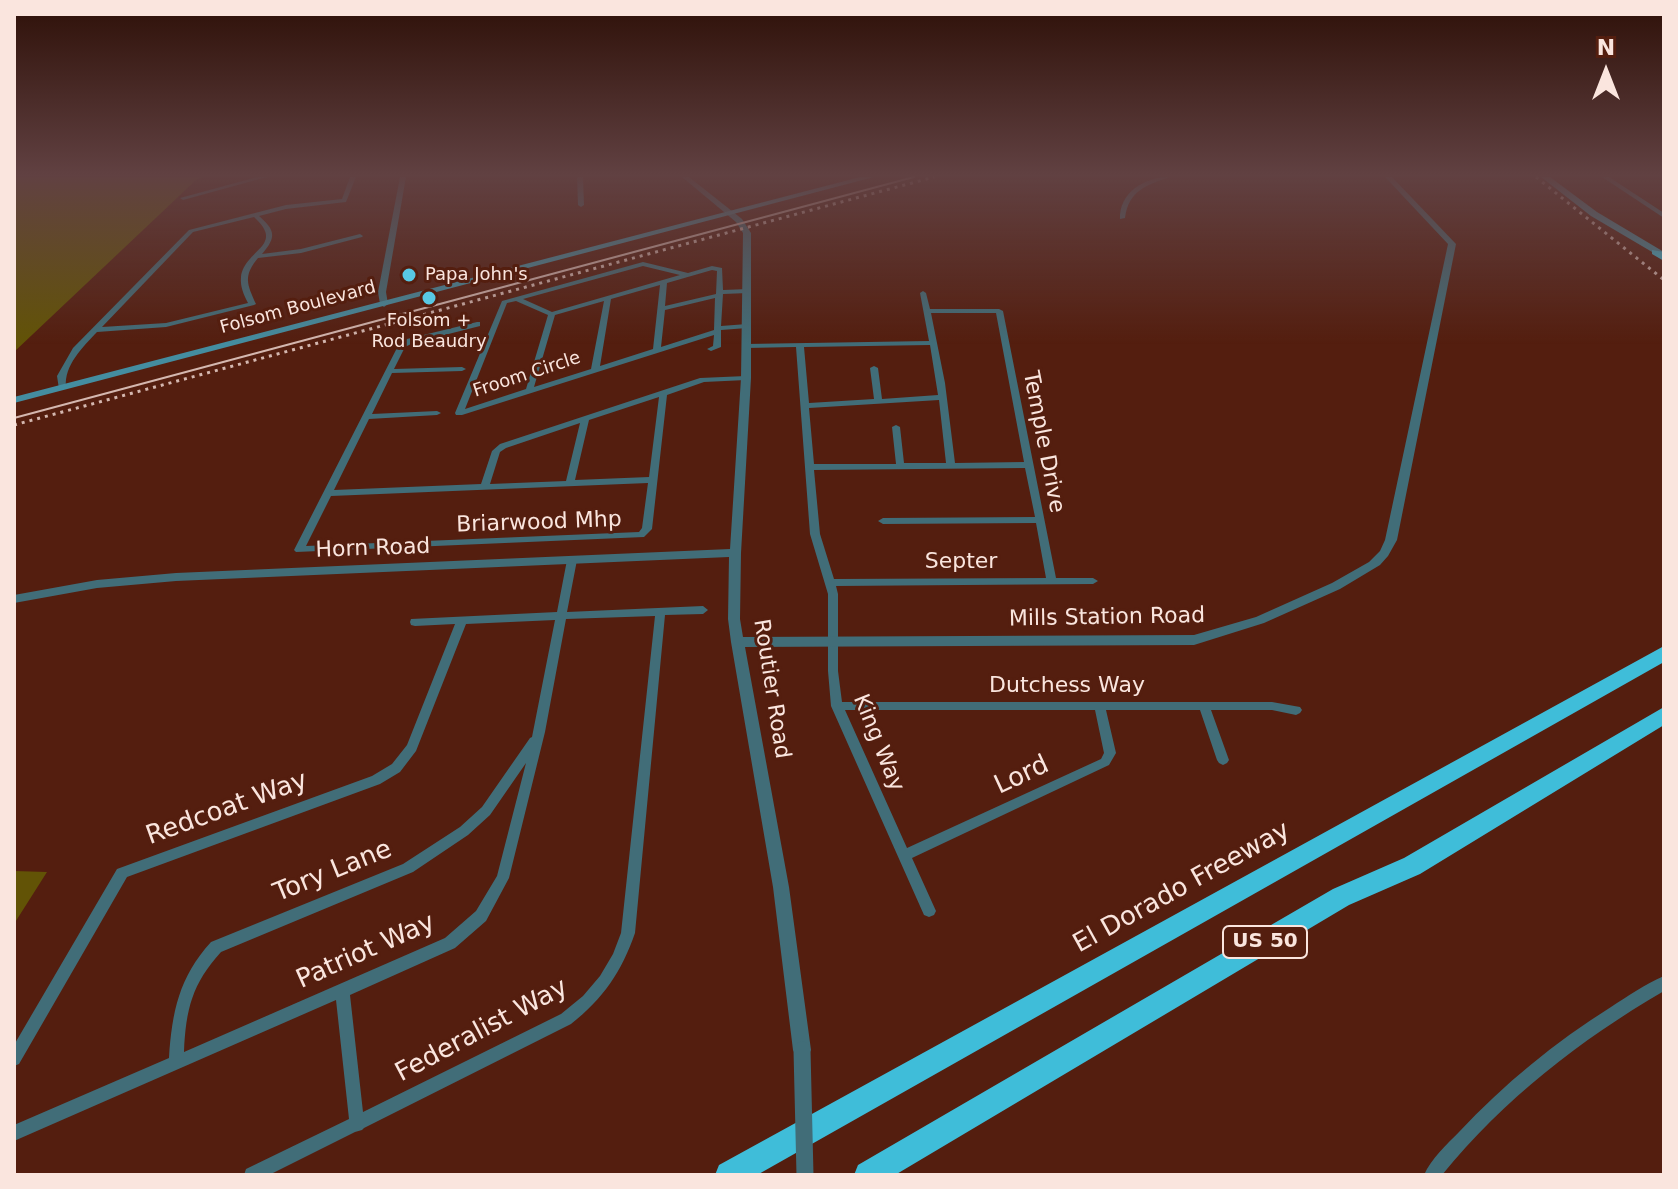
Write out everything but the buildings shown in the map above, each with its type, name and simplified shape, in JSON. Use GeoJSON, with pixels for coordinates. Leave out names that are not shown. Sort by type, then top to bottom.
{"type":"FeatureCollection","features":[{"type":"Feature","properties":{"kind":"highway"},"geometry":{"type":"LineString","coordinates":[[1610,684],[1664,646]]}},
{"type":"Feature","properties":{"kind":"highway","name":"El Dorado Freeway"},"geometry":{"type":"LineString","coordinates":[[729,1175],[1664,653]]}},
{"type":"Feature","properties":{"kind":"highway","name":"US 50"},"geometry":{"type":"LineString","coordinates":[[868,1175],[1341,897],[1412,866],[1664,715]]}},
{"type":"Feature","properties":{"kind":"main road","name":"Folsom Boulevard"},"geometry":{"type":"LineString","coordinates":[[383,301],[637,232]]}},
{"type":"Feature","properties":{"kind":"main road","name":"Folsom Boulevard"},"geometry":{"type":"LineString","coordinates":[[14,393],[62,384],[652,232]]}},
{"type":"Feature","properties":{"kind":"main road"},"geometry":{"type":"LineString","coordinates":[[1625,232],[1662,254]]}},
{"type":"Feature","properties":{"kind":"main road"},"geometry":{"type":"LineString","coordinates":[[1631,232],[1662,254]]}},
{"type":"Feature","properties":{"kind":"main road"},"geometry":{"type":"LineString","coordinates":[[556,259],[599,241]]}},
{"type":"Feature","properties":{"kind":"main road","name":"Folsom Boulevard"},"geometry":{"type":"LineString","coordinates":[[14,400],[62,384]]}},
{"type":"Feature","properties":{"kind":"street"},"geometry":{"type":"LineString","coordinates":[[62,384],[70,358],[190,232]]}},
{"type":"Feature","properties":{"kind":"street"},"geometry":{"type":"LineString","coordinates":[[95,330],[166,325],[252,304],[244,279],[266,246],[270,232]]}},
{"type":"Feature","properties":{"kind":"street"},"geometry":{"type":"LineString","coordinates":[[383,301],[394,232]]}},
{"type":"Feature","properties":{"kind":"street","name":"Routier Road"},"geometry":{"type":"LineString","coordinates":[[747,232],[746,378],[735,553],[737,642],[781,887],[802,1050],[805,1175]]}},
{"type":"Feature","properties":{"kind":"street","name":"Mills Station Road"},"geometry":{"type":"LineString","coordinates":[[737,642],[1194,640],[1251,622],[1373,565],[1383,556],[1391,540],[1452,244],[1441,232]]}},
{"type":"Feature","properties":{"kind":"street"},"geometry":{"type":"LineString","coordinates":[[258,256],[295,252],[360,236]]}},
{"type":"Feature","properties":{"kind":"street"},"geometry":{"type":"LineString","coordinates":[[516,299],[643,264],[689,275]]}},
{"type":"Feature","properties":{"kind":"street"},"geometry":{"type":"LineString","coordinates":[[516,299],[552,314],[712,268],[720,269],[717,347],[711,349]]}},
{"type":"Feature","properties":{"kind":"street"},"geometry":{"type":"LineString","coordinates":[[657,351],[664,282]]}},
{"type":"Feature","properties":{"kind":"street"},"geometry":{"type":"LineString","coordinates":[[661,309],[720,294],[748,291]]}},
{"type":"Feature","properties":{"kind":"street"},"geometry":{"type":"LineString","coordinates":[[923,293],[934,343],[951,465]]}},
{"type":"Feature","properties":{"kind":"street"},"geometry":{"type":"LineString","coordinates":[[595,370],[608,298]]}},
{"type":"Feature","properties":{"kind":"street","name":"Froom Circle"},"geometry":{"type":"LineString","coordinates":[[516,299],[504,302],[459,413],[718,329],[747,326]]}},
{"type":"Feature","properties":{"kind":"street","name":"Temple Drive"},"geometry":{"type":"LineString","coordinates":[[927,311],[999,311],[1052,581]]}},
{"type":"Feature","properties":{"kind":"street"},"geometry":{"type":"LineString","coordinates":[[529,391],[552,314]]}},
{"type":"Feature","properties":{"kind":"street","name":"Briarwood Mhp"},"geometry":{"type":"LineString","coordinates":[[477,324],[405,344],[299,550],[636,537],[647,529],[663,394]]}},
{"type":"Feature","properties":{"kind":"street"},"geometry":{"type":"LineString","coordinates":[[746,346],[934,343]]}},
{"type":"Feature","properties":{"kind":"street","name":"King Way"},"geometry":{"type":"LineString","coordinates":[[800,345],[815,534],[833,594],[833,671],[837,706],[929,911]]}},
{"type":"Feature","properties":{"kind":"street"},"geometry":{"type":"LineString","coordinates":[[874,368],[878,401]]}},
{"type":"Feature","properties":{"kind":"street"},"geometry":{"type":"LineString","coordinates":[[389,371],[462,369]]}},
{"type":"Feature","properties":{"kind":"street","name":"Briarwood Mhp"},"geometry":{"type":"LineString","coordinates":[[484,487],[499,449],[703,380],[746,378]]}},
{"type":"Feature","properties":{"kind":"street"},"geometry":{"type":"LineString","coordinates":[[805,406],[942,397]]}},
{"type":"Feature","properties":{"kind":"street"},"geometry":{"type":"LineString","coordinates":[[365,417],[437,413]]}},
{"type":"Feature","properties":{"kind":"street","name":"Briarwood Mhp"},"geometry":{"type":"LineString","coordinates":[[570,483],[585,419]]}},
{"type":"Feature","properties":{"kind":"street"},"geometry":{"type":"LineString","coordinates":[[896,427],[900,465]]}},
{"type":"Feature","properties":{"kind":"street"},"geometry":{"type":"LineString","coordinates":[[810,467],[1029,465]]}},
{"type":"Feature","properties":{"kind":"street","name":"Briarwood Mhp"},"geometry":{"type":"LineString","coordinates":[[327,493],[652,480]]}},
{"type":"Feature","properties":{"kind":"street"},"geometry":{"type":"LineString","coordinates":[[883,521],[1040,520]]}},
{"type":"Feature","properties":{"kind":"street","name":"Horn Road"},"geometry":{"type":"LineString","coordinates":[[14,599],[97,584],[176,577],[735,553]]}},
{"type":"Feature","properties":{"kind":"street","name":"Patriot Way"},"geometry":{"type":"LineString","coordinates":[[14,1133],[450,943],[481,916],[503,878],[539,732],[572,560]]}},
{"type":"Feature","properties":{"kind":"street","name":"Septer"},"geometry":{"type":"LineString","coordinates":[[829,583],[1093,581]]}},
{"type":"Feature","properties":{"kind":"street"},"geometry":{"type":"LineString","coordinates":[[415,622],[703,610]]}},
{"type":"Feature","properties":{"kind":"street","name":"Federalist Way"},"geometry":{"type":"LineString","coordinates":[[252,1175],[566,1019],[583,1006],[611,975],[628,933],[660,612]]}},
{"type":"Feature","properties":{"kind":"street","name":"Redcoat Way"},"geometry":{"type":"LineString","coordinates":[[14,1059],[122,873],[376,780],[405,759],[462,620]]}},
{"type":"Feature","properties":{"kind":"street","name":"Lord"},"geometry":{"type":"LineString","coordinates":[[904,855],[1105,762],[1110,753],[1099,705]]}},
{"type":"Feature","properties":{"kind":"street","name":"Dutchess Way"},"geometry":{"type":"LineString","coordinates":[[837,706],[1272,706],[1296,710]]}},
{"type":"Feature","properties":{"kind":"street"},"geometry":{"type":"LineString","coordinates":[[1204,706],[1223,760]]}},
{"type":"Feature","properties":{"kind":"street","name":"Tory Lane"},"geometry":{"type":"LineString","coordinates":[[176,1062],[182,998],[203,960],[216,947],[408,868],[425,858],[486,811],[539,732]]}},
{"type":"Feature","properties":{"kind":"street"},"geometry":{"type":"LineString","coordinates":[[1432,1175],[1480,1119],[1512,1091],[1603,1021],[1664,983]]}},
{"type":"Feature","properties":{"kind":"street"},"geometry":{"type":"LineString","coordinates":[[342,990],[357,1125]]}},
{"type":"Feature","properties":{"kind":"shaded area"},"geometry":{"type":"Polygon","coordinates":[[[14,232],[140,232],[14,352],[14,232]]]}},
{"type":"Feature","properties":{"kind":"shaded area"},"geometry":{"type":"Polygon","coordinates":[[[14,871],[47,872],[14,924],[14,871]]]}},
{"type":"Feature","properties":{"kind":"tram line"},"geometry":{"type":"LineString","coordinates":[[14,418],[707,232]]}},
{"type":"Feature","properties":{"kind":"railway"},"geometry":{"type":"LineString","coordinates":[[14,425],[728,232]]}},
{"type":"Feature","properties":{"kind":"railway"},"geometry":{"type":"LineString","coordinates":[[1605,232],[1664,280]]}},
{"type":"Feature","properties":{"kind":"place","name":"Papa John's"},"geometry":{"type":"Point","coordinates":[409,275]}},
{"type":"Feature","properties":{"kind":"place","name":"Folsom + Rod Beaudry"},"geometry":{"type":"Point","coordinates":[429,298]}}]}
